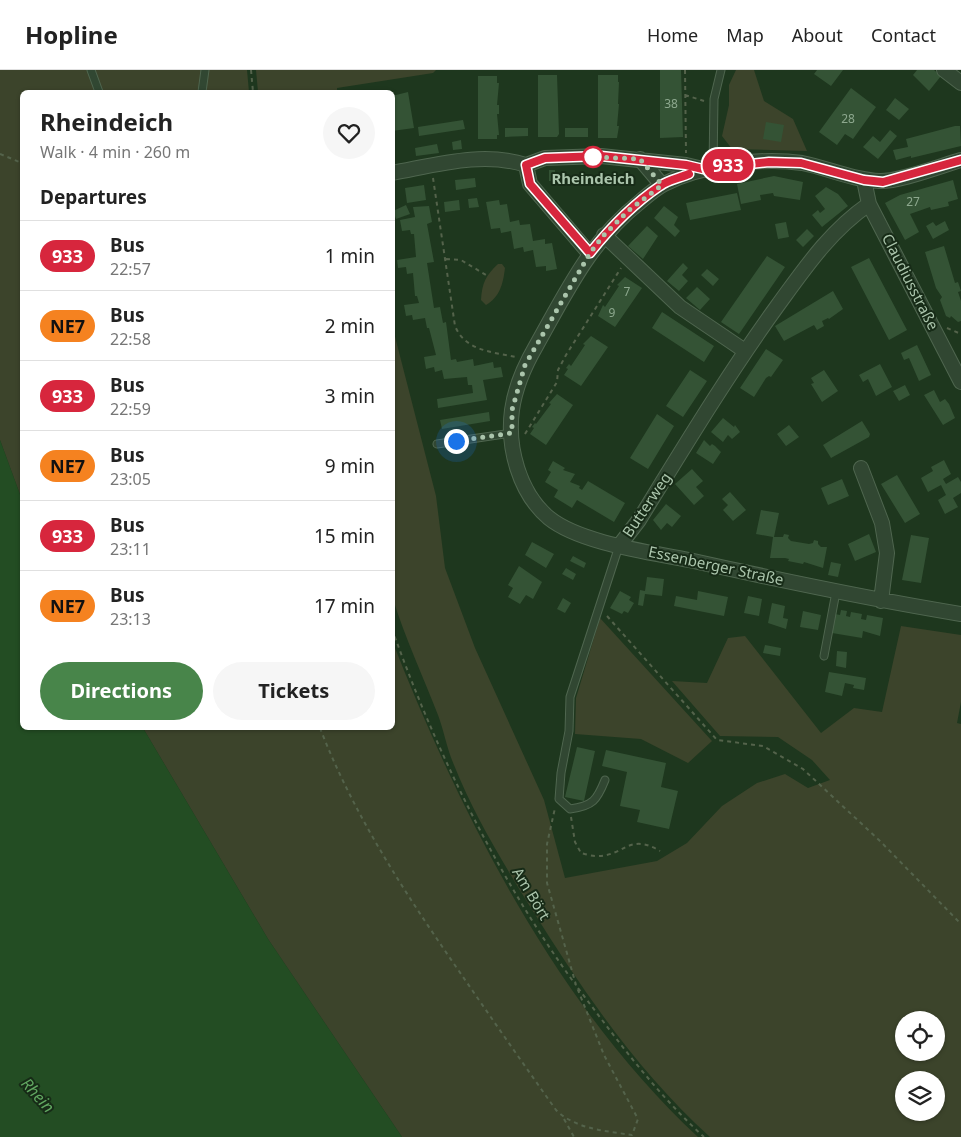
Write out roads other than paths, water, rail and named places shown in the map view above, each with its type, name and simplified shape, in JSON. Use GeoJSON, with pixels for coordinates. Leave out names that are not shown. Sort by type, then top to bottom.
{"type":"FeatureCollection","features":[{"type":"Feature","properties":{"kind":"street"},"geometry":{"type":"LineString","coordinates":[[944,70],[961,83]]}},
{"type":"Feature","properties":{"kind":"street"},"geometry":{"type":"LineString","coordinates":[[395,172],[480,158],[507,159],[526,165],[545,158],[601,156],[708,168],[769,162],[801,163],[864,180],[883,182],[961,160]]}},
{"type":"Feature","properties":{"kind":"street"},"geometry":{"type":"LineString","coordinates":[[640,159],[662,185]]}},
{"type":"Feature","properties":{"kind":"street"},"geometry":{"type":"LineString","coordinates":[[526,165],[530,184],[590,253]]}},
{"type":"Feature","properties":{"kind":"street","name":"Essenberger Straße"},"geometry":{"type":"LineString","coordinates":[[708,168],[662,185],[628,211],[604,235],[590,253],[528,359],[512,410],[518,434],[511,441],[520,474],[534,502],[550,519],[574,532],[620,546],[881,601],[961,614]]}},
{"type":"Feature","properties":{"kind":"street","name":"Claudiusstraße"},"geometry":{"type":"LineString","coordinates":[[864,180],[869,204],[961,382]]}},
{"type":"Feature","properties":{"kind":"street","name":"Butterweg"},"geometry":{"type":"LineString","coordinates":[[620,546],[639,520],[745,350],[827,238],[849,218],[869,204]]}},
{"type":"Feature","properties":{"kind":"street"},"geometry":{"type":"LineString","coordinates":[[604,235],[680,307],[745,350]]}},
{"type":"Feature","properties":{"kind":"street"},"geometry":{"type":"LineString","coordinates":[[861,468],[882,523],[887,553],[881,601]]}},
{"type":"Feature","properties":{"kind":"lane"},"geometry":{"type":"LineString","coordinates":[[91,70],[98,90]]}},
{"type":"Feature","properties":{"kind":"lane"},"geometry":{"type":"LineString","coordinates":[[202,90],[205,70]]}},
{"type":"Feature","properties":{"kind":"lane"},"geometry":{"type":"LineString","coordinates":[[708,168],[713,105],[721,70]]}},
{"type":"Feature","properties":{"kind":"lane"},"geometry":{"type":"LineString","coordinates":[[437,444],[518,434]]}},
{"type":"Feature","properties":{"kind":"lane","name":"Butterweg"},"geometry":{"type":"LineString","coordinates":[[605,780],[597,799],[582,808],[570,809],[559,799],[560,773],[569,731],[570,697],[620,546]]}},
{"type":"Feature","properties":{"kind":"lane"},"geometry":{"type":"LineString","coordinates":[[824,656],[836,592]]}},
{"type":"Feature","properties":{"kind":"water","name":"Rhein"},"geometry":{"type":"Polygon","coordinates":[[[0,440],[20,495],[20,730],[144,730],[268,939],[402,1137],[0,1137],[0,440]]]}},
{"type":"Feature","properties":{"kind":"place","name":"Rheindeich"},"geometry":{"type":"Point","coordinates":[593,157]}}]}
